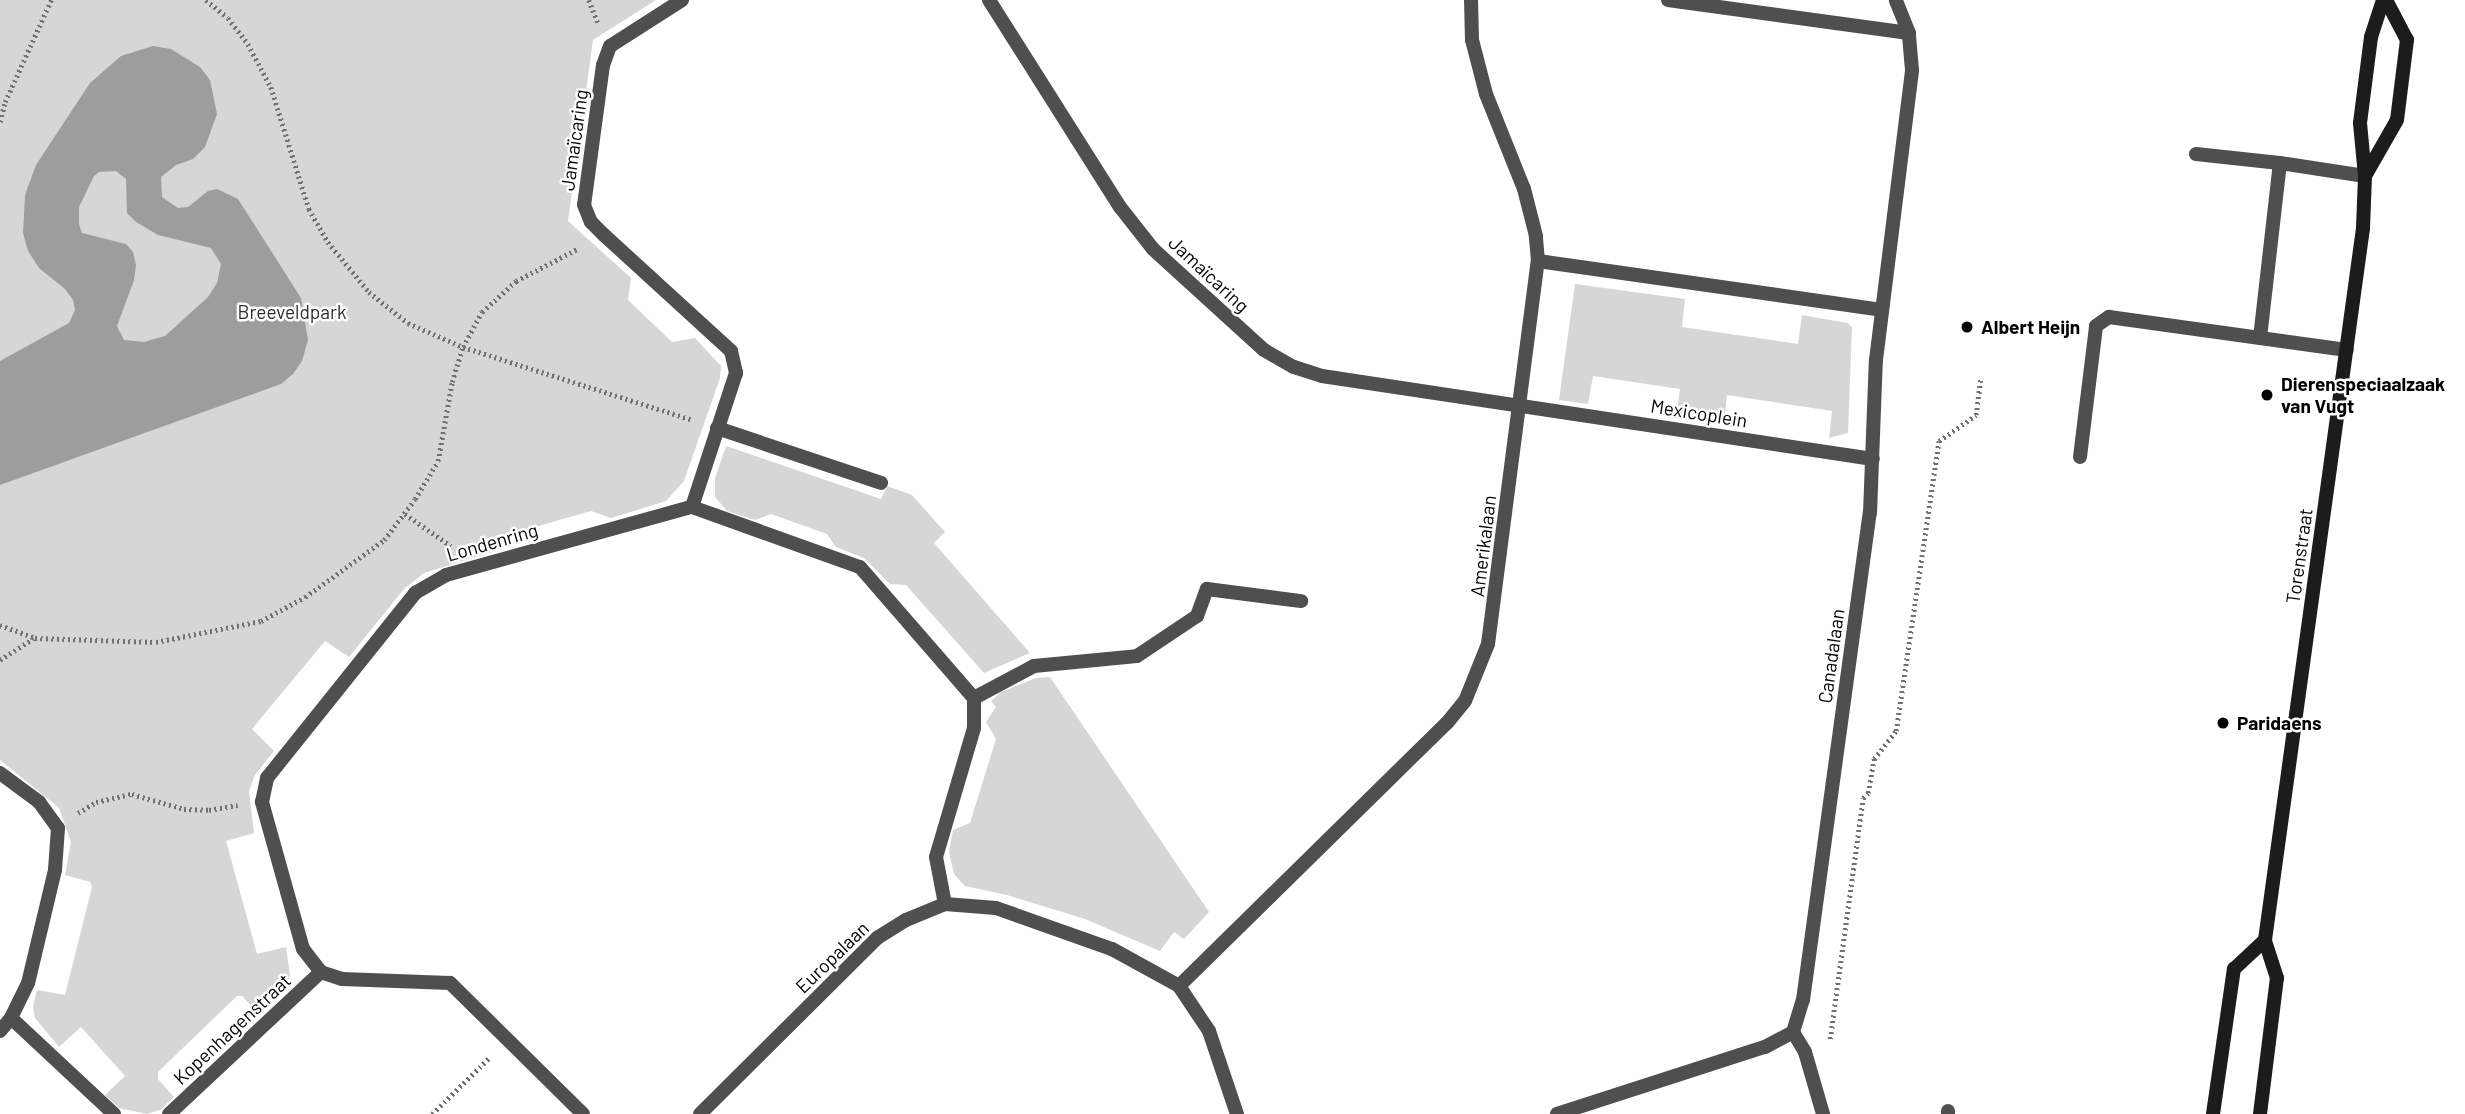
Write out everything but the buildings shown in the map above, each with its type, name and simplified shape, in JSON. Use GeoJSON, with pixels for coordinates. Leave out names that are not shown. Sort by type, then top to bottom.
{"type":"FeatureCollection","features":[{"type":"Feature","properties":{"kind":"street","name":"Jamaïcaring"},"geometry":{"type":"LineString","coordinates":[[682,0],[610,46],[603,65],[584,205],[592,222],[604,235],[731,351],[736,373],[692,507]]}},
{"type":"Feature","properties":{"kind":"street","name":"Jamaïcaring"},"geometry":{"type":"LineString","coordinates":[[989,0],[1120,207],[1153,249],[1264,350],[1294,367],[1322,376],[1520,405]]}},
{"type":"Feature","properties":{"kind":"street","name":"Amerikalaan"},"geometry":{"type":"LineString","coordinates":[[1179,986],[1447,723],[1465,701],[1490,632],[1538,261],[1536,236],[1524,189],[1486,94],[1472,40],[1471,0]]}},
{"type":"Feature","properties":{"kind":"street"},"geometry":{"type":"LineString","coordinates":[[1668,0],[1909,33]]}},
{"type":"Feature","properties":{"kind":"street","name":"Canadalaan"},"geometry":{"type":"LineString","coordinates":[[1793,1032],[1803,1000],[1870,513],[1882,310],[1912,70],[1909,33],[1896,0]]}},
{"type":"Feature","properties":{"kind":"street","name":"Torenstraat"},"geometry":{"type":"LineString","coordinates":[[2365,176],[2397,120],[2407,40],[2384,0]]}},
{"type":"Feature","properties":{"kind":"street","name":"Torenstraat"},"geometry":{"type":"LineString","coordinates":[[2260,1114],[2277,978],[2265,940],[2363,228],[2365,176],[2360,123],[2371,37],[2384,0]]}},
{"type":"Feature","properties":{"kind":"street"},"geometry":{"type":"LineString","coordinates":[[2196,154],[2365,176]]}},
{"type":"Feature","properties":{"kind":"street"},"geometry":{"type":"LineString","coordinates":[[2260,338],[2280,163]]}},
{"type":"Feature","properties":{"kind":"street"},"geometry":{"type":"LineString","coordinates":[[1538,261],[1882,310]]}},
{"type":"Feature","properties":{"kind":"street"},"geometry":{"type":"LineString","coordinates":[[2080,457],[2096,326],[2109,317],[2347,350]]}},
{"type":"Feature","properties":{"kind":"street","name":"Mexicoplein"},"geometry":{"type":"LineString","coordinates":[[1520,405],[1873,458]]}},
{"type":"Feature","properties":{"kind":"street"},"geometry":{"type":"LineString","coordinates":[[718,428],[881,484]]}},
{"type":"Feature","properties":{"kind":"street"},"geometry":{"type":"LineString","coordinates":[[692,507],[860,567],[974,698],[974,728],[936,857],[945,904]]}},
{"type":"Feature","properties":{"kind":"street","name":"Londenring"},"geometry":{"type":"LineString","coordinates":[[262,802],[267,778],[415,593],[446,575],[692,507]]}},
{"type":"Feature","properties":{"kind":"street"},"geometry":{"type":"LineString","coordinates":[[974,698],[1034,666],[1137,656],[1198,615],[1207,589],[1301,601]]}},
{"type":"Feature","properties":{"kind":"street"},"geometry":{"type":"LineString","coordinates":[[0,773],[40,802],[58,828],[55,870],[28,984],[11,1018],[0,1031]]}},
{"type":"Feature","properties":{"kind":"street"},"geometry":{"type":"LineString","coordinates":[[262,802],[303,949],[321,972],[342,979],[450,983],[583,1114]]}},
{"type":"Feature","properties":{"kind":"street","name":"Europalaan"},"geometry":{"type":"LineString","coordinates":[[700,1114],[877,938],[906,920],[945,904],[996,908],[1112,949],[1179,986]]}},
{"type":"Feature","properties":{"kind":"street"},"geometry":{"type":"LineString","coordinates":[[2213,1114],[2234,970],[2265,940]]}},
{"type":"Feature","properties":{"kind":"street","name":"Kopenhagenstraat"},"geometry":{"type":"LineString","coordinates":[[169,1114],[321,972]]}},
{"type":"Feature","properties":{"kind":"street"},"geometry":{"type":"LineString","coordinates":[[1179,986],[1209,1031],[1237,1114]]}},
{"type":"Feature","properties":{"kind":"street"},"geometry":{"type":"LineString","coordinates":[[11,1018],[114,1114]]}},
{"type":"Feature","properties":{"kind":"street"},"geometry":{"type":"LineString","coordinates":[[1557,1114],[1765,1047],[1793,1032],[1808,1060],[1824,1114]]}},
{"type":"Feature","properties":{"kind":"path"},"geometry":{"type":"LineString","coordinates":[[0,122],[5,102],[51,0]]}},
{"type":"Feature","properties":{"kind":"path"},"geometry":{"type":"LineString","coordinates":[[206,0],[228,18],[248,44],[271,87],[309,209],[328,242],[369,292],[408,323],[463,347],[718,428]]}},
{"type":"Feature","properties":{"kind":"path"},"geometry":{"type":"LineString","coordinates":[[0,625],[35,638],[156,642],[261,621],[305,597],[384,540],[405,514],[438,461],[452,382],[463,347],[482,312],[516,281],[604,235]]}},
{"type":"Feature","properties":{"kind":"path"},"geometry":{"type":"LineString","coordinates":[[1808,1060],[1828,1054],[1863,798],[1868,793],[1874,759],[1896,731],[1939,441],[1976,415],[1982,377]]}},
{"type":"Feature","properties":{"kind":"path"},"geometry":{"type":"LineString","coordinates":[[405,514],[479,565]]}},
{"type":"Feature","properties":{"kind":"path"},"geometry":{"type":"LineString","coordinates":[[0,660],[35,638]]}},
{"type":"Feature","properties":{"kind":"path"},"geometry":{"type":"LineString","coordinates":[[58,828],[96,802],[132,794],[184,809],[209,810],[262,802]]}},
{"type":"Feature","properties":{"kind":"path"},"geometry":{"type":"LineString","coordinates":[[432,1114],[507,1040]]}},
{"type":"Feature","properties":{"kind":"green space","name":"Breeveldpark"},"geometry":{"type":"Polygon","coordinates":[[[0,0],[656,0],[593,40],[568,221],[631,278],[628,300],[672,342],[695,338],[721,366],[720,378],[684,481],[666,501],[611,518],[591,511],[504,536],[495,551],[424,573],[404,589],[349,657],[325,641],[252,729],[274,751],[255,775],[249,791],[254,833],[226,841],[257,954],[286,947],[290,975],[285,988],[259,1014],[242,996],[237,996],[158,1072],[158,1079],[174,1097],[160,1110],[147,1114],[119,1108],[105,1095],[125,1076],[81,1027],[59,1047],[35,1018],[33,1007],[37,990],[65,995],[92,887],[90,882],[65,875],[71,842],[59,808],[0,760],[0,0]]]}},
{"type":"Feature","properties":{"kind":"green space"},"geometry":{"type":"Polygon","coordinates":[[[1575,284],[1685,299],[1682,327],[1798,344],[1802,315],[1847,323],[1852,327],[1848,433],[1829,438],[1832,411],[1727,395],[1724,423],[1676,417],[1680,389],[1593,376],[1588,404],[1559,400],[1575,284]]]}},
{"type":"Feature","properties":{"kind":"green space"},"geometry":{"type":"Polygon","coordinates":[[[726,446],[881,499],[887,486],[912,495],[945,532],[934,543],[1030,653],[984,673],[906,585],[890,584],[864,558],[836,547],[827,534],[771,514],[755,520],[727,511],[715,497],[715,478],[726,446]]]}},
{"type":"Feature","properties":{"kind":"green space"},"geometry":{"type":"Polygon","coordinates":[[[1050,677],[1209,912],[1184,939],[1174,932],[1160,951],[1085,919],[1007,895],[965,886],[954,874],[949,852],[953,830],[970,823],[996,739],[986,722],[996,707],[991,701],[1001,692],[1036,678],[1050,677]]]}},
{"type":"Feature","properties":{"kind":"shaded area"},"geometry":{"type":"Polygon","coordinates":[[[153,46],[171,49],[200,67],[210,80],[217,114],[205,147],[193,159],[176,165],[161,177],[162,197],[178,208],[188,207],[208,191],[217,189],[238,199],[301,298],[308,340],[302,361],[293,374],[281,384],[0,485],[0,361],[69,323],[75,310],[73,300],[65,289],[39,268],[28,251],[23,233],[25,195],[36,165],[90,83],[121,56],[153,46]],[[116,171],[99,172],[94,176],[79,207],[79,224],[82,233],[126,244],[133,252],[136,265],[134,280],[117,326],[124,340],[144,342],[165,336],[208,297],[217,283],[221,264],[211,248],[158,235],[136,222],[127,213],[126,179],[116,171]]]}},
{"type":"Feature","properties":{"kind":"place","name":"Albert Heijn"},"geometry":{"type":"Point","coordinates":[1967,327]}},
{"type":"Feature","properties":{"kind":"place","name":"Dierenspeciaalzaak van Vugt"},"geometry":{"type":"Point","coordinates":[2267,395]}},
{"type":"Feature","properties":{"kind":"place","name":"Paridaens"},"geometry":{"type":"Point","coordinates":[2223,723]}}]}
